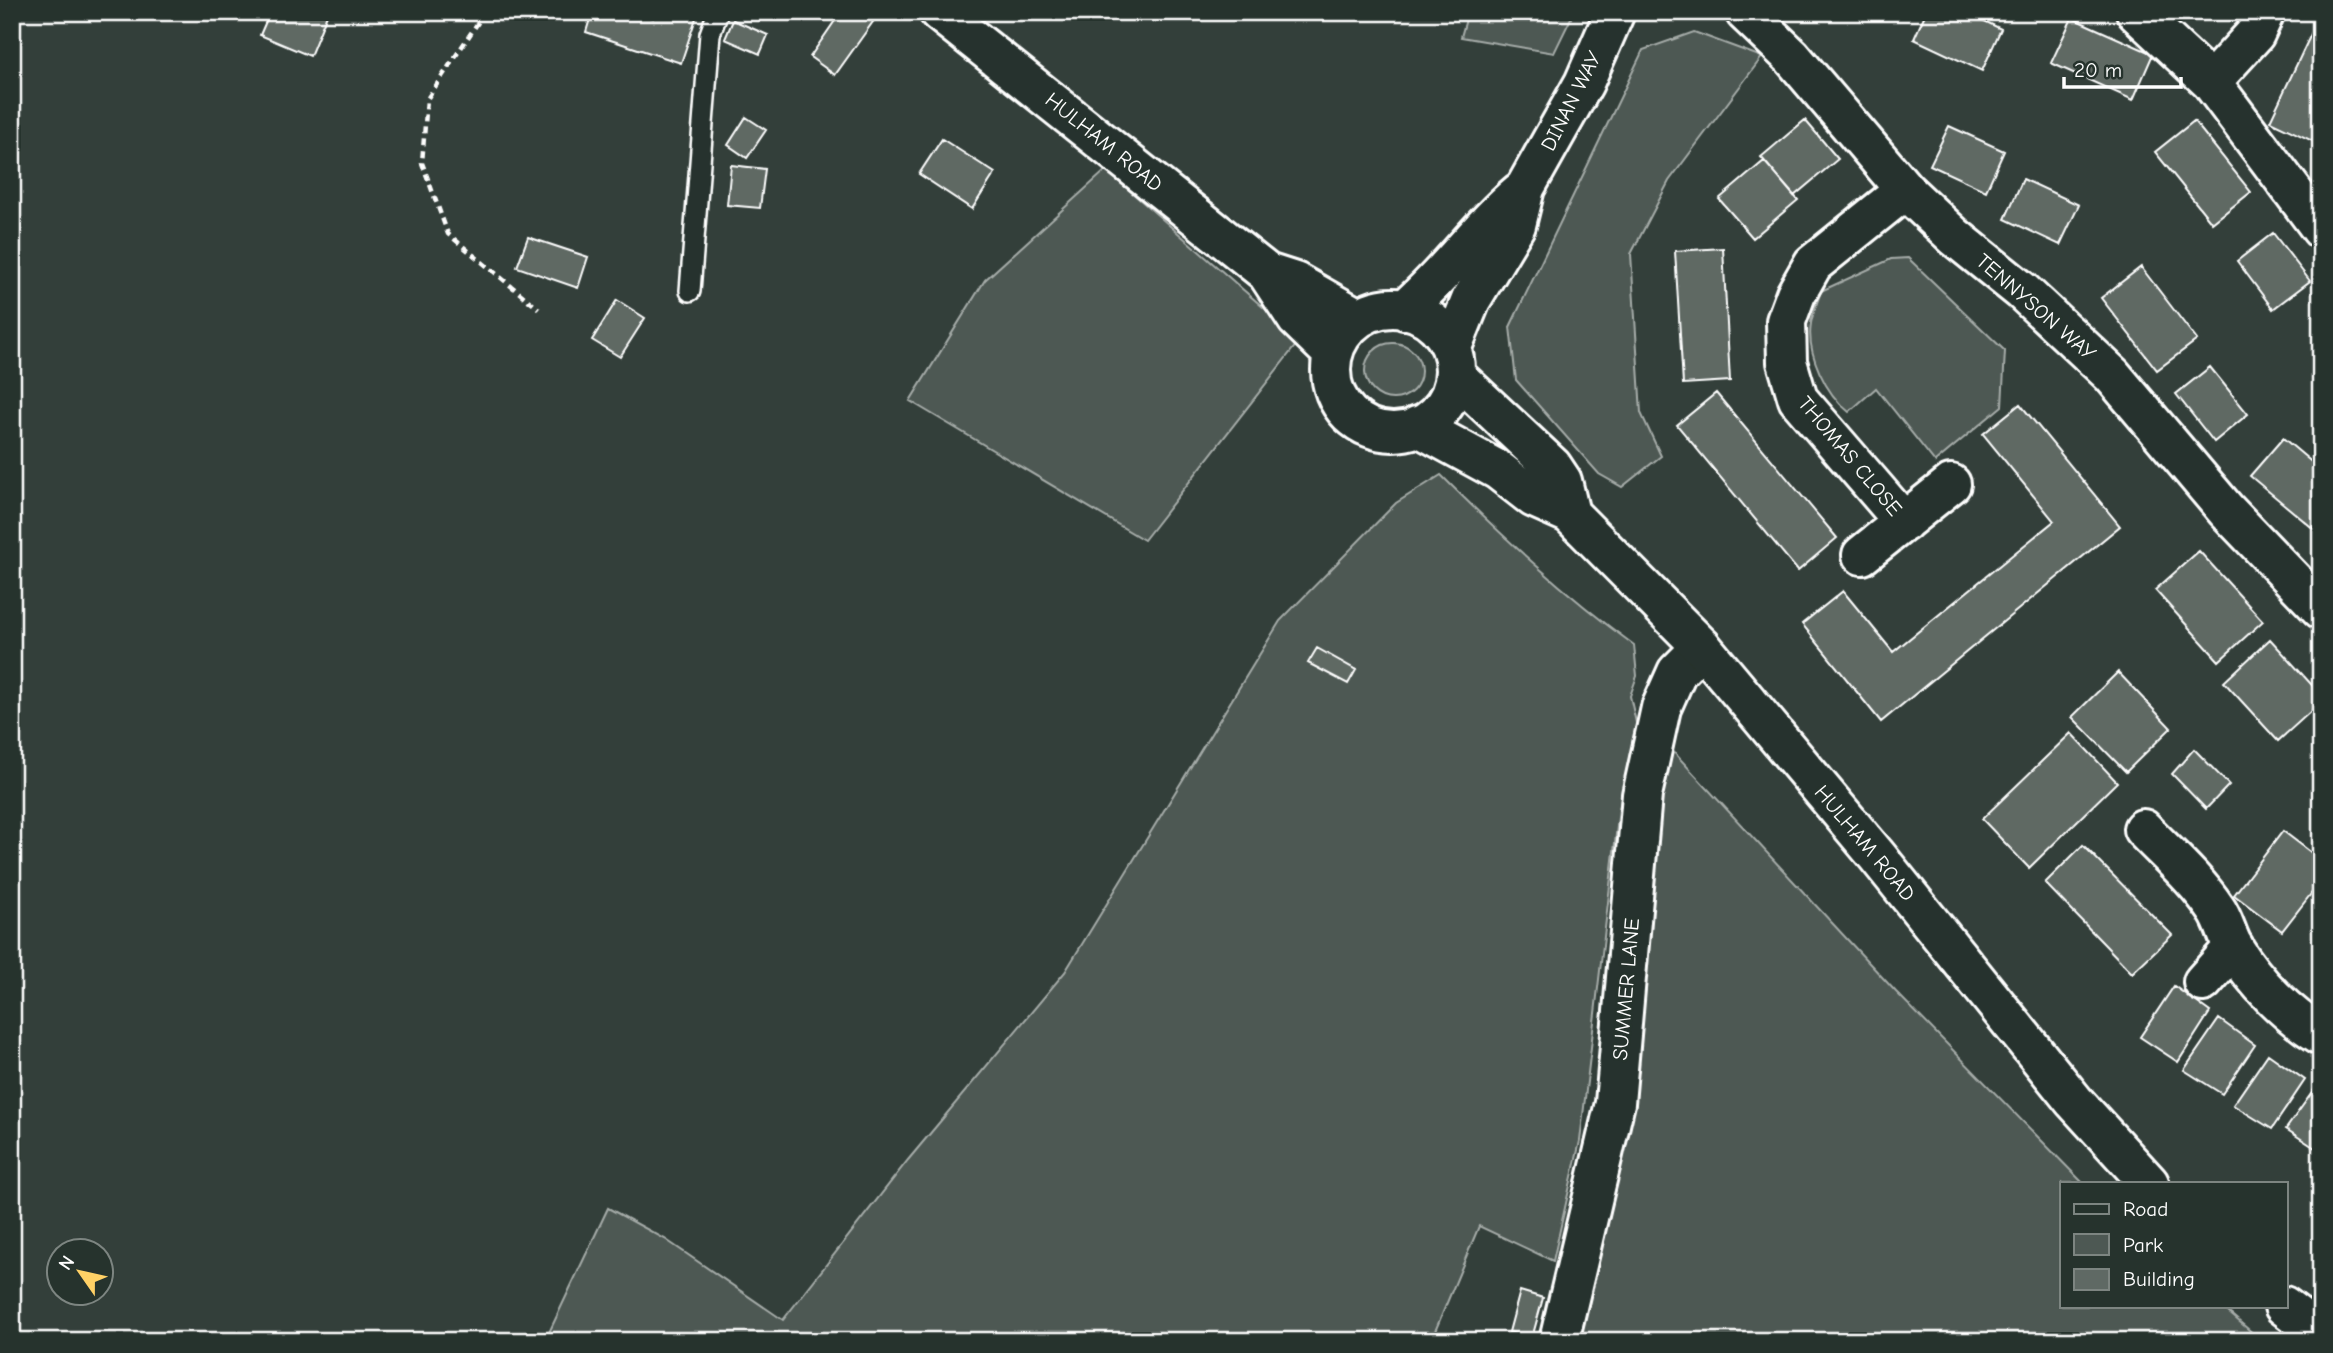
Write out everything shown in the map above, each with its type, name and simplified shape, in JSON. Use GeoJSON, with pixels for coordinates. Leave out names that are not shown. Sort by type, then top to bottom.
{"type":"FeatureCollection","features":[{"type":"Feature","properties":{"kind":"street","name":"HULHAM ROAD"},"geometry":{"type":"LineString","coordinates":[[939,12],[1267,273],[1297,319],[1333,354]]}},
{"type":"Feature","properties":{"kind":"street","name":"DINAN WAY"},"geometry":{"type":"LineString","coordinates":[[1453,361],[1471,300],[1516,225],[1525,188],[1584,83],[1615,12]]}},
{"type":"Feature","properties":{"kind":"street","name":"TENNYSON WAY"},"geometry":{"type":"LineString","coordinates":[[1745,12],[1792,57],[1905,190],[1955,237],[2022,291],[2112,375],[2225,510],[2321,609]]}},
{"type":"Feature","properties":{"kind":"street"},"geometry":{"type":"LineString","coordinates":[[2136,12],[2211,82],[2321,229]]}},
{"type":"Feature","properties":{"kind":"street"},"geometry":{"type":"LineString","coordinates":[[2211,82],[2255,34],[2265,12]]}},
{"type":"Feature","properties":{"kind":"street","name":"DINAN WAY"},"geometry":{"type":"LineString","coordinates":[[1404,310],[1461,255],[1494,214],[1525,188]]}},
{"type":"Feature","properties":{"kind":"street","name":"THOMAS CLOSE"},"geometry":{"type":"LineString","coordinates":[[1904,522],[1798,399],[1787,362],[1786,321],[1796,294],[1813,264],[1905,190]]}},
{"type":"Feature","properties":{"kind":"street","name":"HULHAM ROAD"},"geometry":{"type":"LineString","coordinates":[[1267,273],[1295,282],[1358,318]]}},
{"type":"Feature","properties":{"kind":"street"},"geometry":{"type":"LineString","coordinates":[[1453,361],[1449,397],[1433,418],[1417,426],[1384,431],[1360,422],[1341,404],[1332,380],[1333,354],[1345,331],[1358,318],[1390,307],[1415,311],[1437,325],[1453,361],[1552,466],[1562,481],[1570,514]]}},
{"type":"Feature","properties":{"kind":"street","name":"HULHAM ROAD"},"geometry":{"type":"LineString","coordinates":[[1417,426],[1446,445],[1498,470],[1534,498],[1570,514],[1702,648],[1877,856],[2074,1101],[2148,1182]]}},
{"type":"Feature","properties":{"kind":"street","name":"THOMAS CLOSE"},"geometry":{"type":"LineString","coordinates":[[1862,555],[1951,484]]}},
{"type":"Feature","properties":{"kind":"street","name":"SUMMER LANE"},"geometry":{"type":"LineString","coordinates":[[1559,1341],[1615,1103],[1642,795],[1661,708],[1677,672],[1702,648]]}},
{"type":"Feature","properties":{"kind":"street"},"geometry":{"type":"LineString","coordinates":[[2143,830],[2201,889],[2218,911],[2234,947],[2276,1000],[2301,1023],[2321,1035]]}},
{"type":"Feature","properties":{"kind":"street"},"geometry":{"type":"LineString","coordinates":[[2203,982],[2234,947]]}},
{"type":"Feature","properties":{"kind":"street"},"geometry":{"type":"LineString","coordinates":[[2287,1308],[2321,1334]]}},
{"type":"Feature","properties":{"kind":"lane"},"geometry":{"type":"LineString","coordinates":[[690,291],[710,34],[718,12]]}},
{"type":"Feature","properties":{"kind":"path"},"geometry":{"type":"LineString","coordinates":[[485,12],[427,99],[422,163],[448,234],[539,309]]}},
{"type":"Feature","properties":{"kind":"green space"},"geometry":{"type":"Polygon","coordinates":[[[1468,12],[1574,12],[1554,53],[1461,37],[1468,12]]]}},
{"type":"Feature","properties":{"kind":"green space"},"geometry":{"type":"Polygon","coordinates":[[[1694,32],[1762,57],[1669,181],[1631,254],[1641,413],[1661,456],[1622,487],[1599,474],[1516,380],[1510,327],[1643,50],[1694,32]]]}},
{"type":"Feature","properties":{"kind":"green space"},"geometry":{"type":"Polygon","coordinates":[[[1106,170],[1272,315],[1296,345],[1144,540],[910,401],[985,280],[1106,170]]]}},
{"type":"Feature","properties":{"kind":"green space"},"geometry":{"type":"Polygon","coordinates":[[[1908,258],[2005,351],[2002,406],[1935,462],[1876,388],[1849,412],[1841,404],[1819,372],[1810,335],[1821,291],[1891,259],[1908,258]]]}},
{"type":"Feature","properties":{"kind":"green space"},"geometry":{"type":"Polygon","coordinates":[[[1387,343],[1399,343],[1409,347],[1417,355],[1421,371],[1417,387],[1409,395],[1399,399],[1387,399],[1377,395],[1369,387],[1365,377],[1365,365],[1369,355],[1377,347],[1387,343]]]}},
{"type":"Feature","properties":{"kind":"green space"},"geometry":{"type":"Polygon","coordinates":[[[1441,475],[1534,564],[1634,645],[1637,676],[1630,696],[1637,727],[1619,809],[1580,1141],[1553,1261],[1479,1226],[1431,1341],[545,1341],[608,1208],[665,1239],[783,1320],[908,1160],[1065,972],[1280,621],[1396,503],[1441,475]]]}},
{"type":"Feature","properties":{"kind":"green space"},"geometry":{"type":"Polygon","coordinates":[[[1669,747],[1896,992],[2082,1182],[2060,1182],[2060,1308],[2223,1308],[2262,1341],[1576,1341],[1600,1256],[1632,1084],[1651,855],[1669,747]]]}},
{"type":"Feature","properties":{"kind":"building"},"geometry":{"type":"Polygon","coordinates":[[[270,12],[328,12],[310,56],[260,35],[270,12]]]}},
{"type":"Feature","properties":{"kind":"building"},"geometry":{"type":"Polygon","coordinates":[[[592,12],[636,12],[653,18],[655,12],[698,12],[681,63],[586,32],[592,12]]]}},
{"type":"Feature","properties":{"kind":"building"},"geometry":{"type":"Polygon","coordinates":[[[841,12],[880,12],[835,75],[810,57],[841,12]]]}},
{"type":"Feature","properties":{"kind":"building"},"geometry":{"type":"Polygon","coordinates":[[[1926,12],[1966,12],[2001,29],[1982,71],[1914,39],[1926,12]]]}},
{"type":"Feature","properties":{"kind":"building"},"geometry":{"type":"Polygon","coordinates":[[[2321,13],[2321,145],[2270,121],[2321,13]]]}},
{"type":"Feature","properties":{"kind":"building"},"geometry":{"type":"Polygon","coordinates":[[[2072,18],[2153,54],[2133,100],[2051,63],[2072,18]]]}},
{"type":"Feature","properties":{"kind":"building"},"geometry":{"type":"Polygon","coordinates":[[[733,20],[768,35],[760,54],[725,39],[733,20]]]}},
{"type":"Feature","properties":{"kind":"building"},"geometry":{"type":"Polygon","coordinates":[[[746,117],[766,130],[747,158],[728,145],[746,117]]]}},
{"type":"Feature","properties":{"kind":"building"},"geometry":{"type":"Polygon","coordinates":[[[1805,120],[1838,159],[1794,196],[1761,157],[1805,120]]]}},
{"type":"Feature","properties":{"kind":"building"},"geometry":{"type":"Polygon","coordinates":[[[2194,121],[2251,192],[2212,223],[2155,152],[2194,121]]]}},
{"type":"Feature","properties":{"kind":"building"},"geometry":{"type":"Polygon","coordinates":[[[1949,126],[2004,151],[1986,191],[1930,165],[1949,126]]]}},
{"type":"Feature","properties":{"kind":"building"},"geometry":{"type":"Polygon","coordinates":[[[942,139],[995,173],[972,209],[919,174],[942,139]]]}},
{"type":"Feature","properties":{"kind":"building"},"geometry":{"type":"Polygon","coordinates":[[[1764,161],[1798,200],[1753,238],[1719,199],[1764,161]]]}},
{"type":"Feature","properties":{"kind":"building"},"geometry":{"type":"Polygon","coordinates":[[[731,165],[765,169],[760,208],[727,205],[731,165]]]}},
{"type":"Feature","properties":{"kind":"building"},"geometry":{"type":"Polygon","coordinates":[[[2023,179],[2079,205],[2060,245],[2005,219],[2023,179]]]}},
{"type":"Feature","properties":{"kind":"building"},"geometry":{"type":"Polygon","coordinates":[[[2273,233],[2310,281],[2273,309],[2237,261],[2273,233]]]}},
{"type":"Feature","properties":{"kind":"building"},"geometry":{"type":"Polygon","coordinates":[[[528,237],[588,257],[578,288],[517,267],[528,237]]]}},
{"type":"Feature","properties":{"kind":"building"},"geometry":{"type":"Polygon","coordinates":[[[1723,248],[1730,381],[1683,384],[1675,251],[1723,248]]]}},
{"type":"Feature","properties":{"kind":"building"},"geometry":{"type":"Polygon","coordinates":[[[2141,267],[2197,340],[2157,370],[2101,298],[2141,267]]]}},
{"type":"Feature","properties":{"kind":"building"},"geometry":{"type":"Polygon","coordinates":[[[617,300],[645,318],[620,357],[592,340],[617,300]]]}},
{"type":"Feature","properties":{"kind":"building"},"geometry":{"type":"Polygon","coordinates":[[[2210,367],[2248,414],[2214,442],[2176,394],[2210,367]]]}},
{"type":"Feature","properties":{"kind":"building"},"geometry":{"type":"Polygon","coordinates":[[[1716,393],[1837,538],[1798,571],[1677,425],[1716,393]]]}},
{"type":"Feature","properties":{"kind":"building"},"geometry":{"type":"Polygon","coordinates":[[[2020,404],[2120,526],[1881,722],[1802,624],[1843,591],[1893,652],[2054,521],[1983,434],[2020,404]]]}},
{"type":"Feature","properties":{"kind":"building"},"geometry":{"type":"Polygon","coordinates":[[[2283,438],[2321,470],[2321,535],[2250,476],[2283,438]]]}},
{"type":"Feature","properties":{"kind":"building"},"geometry":{"type":"Polygon","coordinates":[[[2199,551],[2263,621],[2219,661],[2155,590],[2199,551]]]}},
{"type":"Feature","properties":{"kind":"building"},"geometry":{"type":"Polygon","coordinates":[[[2270,639],[2321,695],[2321,702],[2278,741],[2224,682],[2270,639]]]}},
{"type":"Feature","properties":{"kind":"building"},"geometry":{"type":"Polygon","coordinates":[[[1317,648],[1356,670],[1348,684],[1308,663],[1317,648]]]}},
{"type":"Feature","properties":{"kind":"building"},"geometry":{"type":"Polygon","coordinates":[[[2118,672],[2171,728],[2126,772],[2072,717],[2118,672]]]}},
{"type":"Feature","properties":{"kind":"building"},"geometry":{"type":"Polygon","coordinates":[[[2071,733],[2117,782],[2029,868],[1982,819],[2071,733]]]}},
{"type":"Feature","properties":{"kind":"building"},"geometry":{"type":"Polygon","coordinates":[[[2194,749],[2229,785],[2206,809],[2172,774],[2194,749]]]}},
{"type":"Feature","properties":{"kind":"building"},"geometry":{"type":"Polygon","coordinates":[[[2283,831],[2321,860],[2321,881],[2282,931],[2234,895],[2283,831]]]}},
{"type":"Feature","properties":{"kind":"building"},"geometry":{"type":"Polygon","coordinates":[[[2083,845],[2172,935],[2132,973],[2045,883],[2083,845]]]}},
{"type":"Feature","properties":{"kind":"building"},"geometry":{"type":"Polygon","coordinates":[[[2174,986],[2210,1012],[2178,1062],[2140,1037],[2174,986]]]}},
{"type":"Feature","properties":{"kind":"building"},"geometry":{"type":"Polygon","coordinates":[[[2219,1019],[2255,1045],[2222,1094],[2184,1070],[2219,1019]]]}},
{"type":"Feature","properties":{"kind":"building"},"geometry":{"type":"Polygon","coordinates":[[[2268,1054],[2305,1080],[2272,1129],[2233,1105],[2268,1054]]]}},
{"type":"Feature","properties":{"kind":"building"},"geometry":{"type":"Polygon","coordinates":[[[2321,1080],[2321,1152],[2286,1129],[2321,1080]]]}},
{"type":"Feature","properties":{"kind":"building"},"geometry":{"type":"Polygon","coordinates":[[[1520,1291],[1543,1298],[1532,1338],[1509,1332],[1520,1291]]]}}]}
